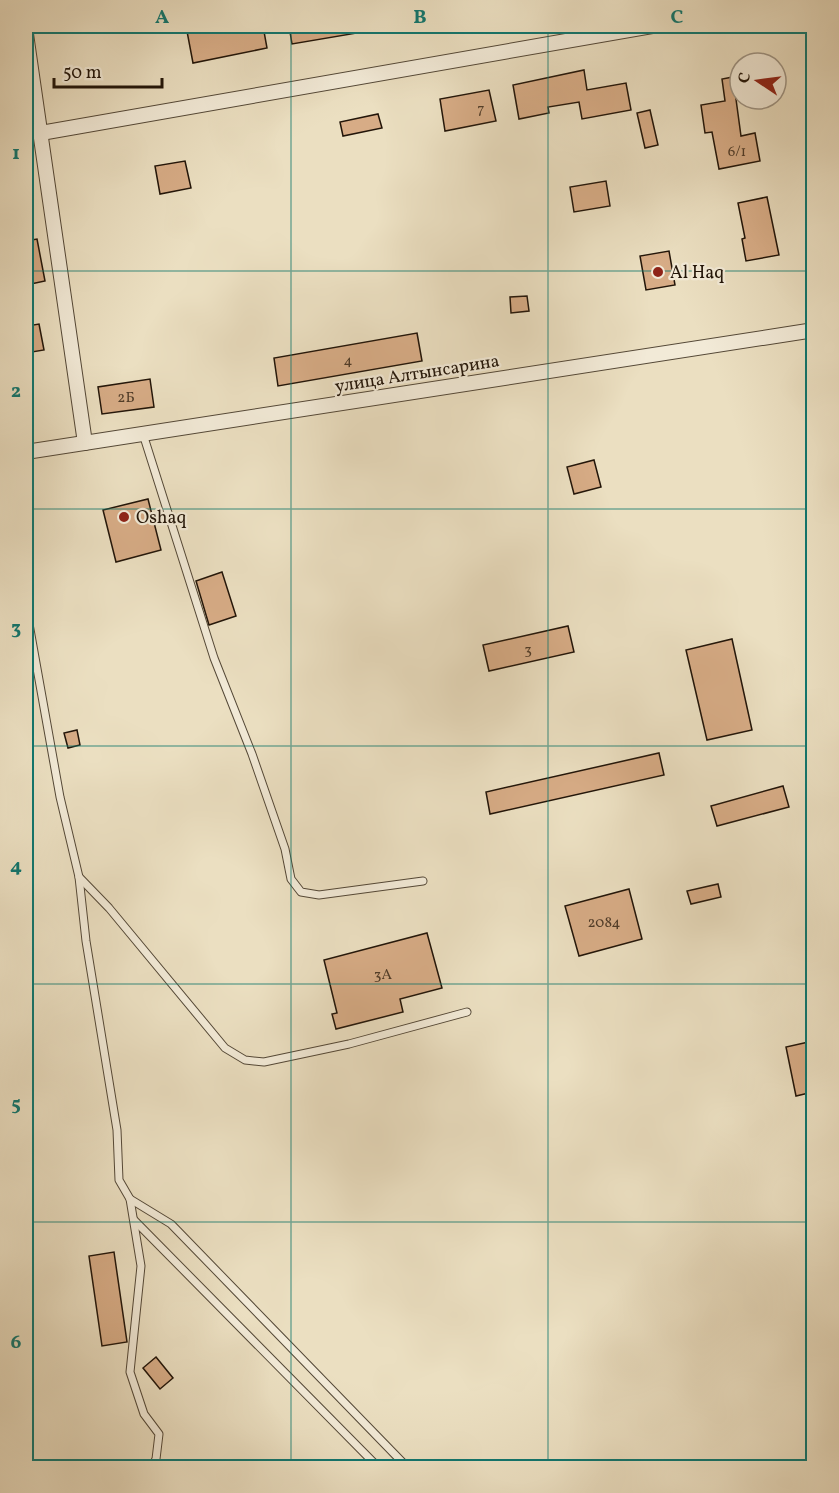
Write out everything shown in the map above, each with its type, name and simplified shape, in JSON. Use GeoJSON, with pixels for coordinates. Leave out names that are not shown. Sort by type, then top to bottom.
{"type":"FeatureCollection","features":[{"type":"Feature","properties":{"kind":"street"},"geometry":{"type":"LineString","coordinates":[[41,133],[577,32],[652,26]]}},
{"type":"Feature","properties":{"kind":"street"},"geometry":{"type":"LineString","coordinates":[[26,34],[85,443]]}},
{"type":"Feature","properties":{"kind":"street","name":"улица Алтынсарина"},"geometry":{"type":"LineString","coordinates":[[26,452],[813,330]]}},
{"type":"Feature","properties":{"kind":"lane"},"geometry":{"type":"LineString","coordinates":[[143,434],[214,658],[285,849],[291,879],[300,892],[319,895],[423,881]]}},
{"type":"Feature","properties":{"kind":"lane"},"geometry":{"type":"LineString","coordinates":[[26,608],[60,798],[79,877],[86,941],[117,1130],[119,1180],[130,1199],[141,1266],[130,1372],[144,1414],[159,1434],[156,1459],[151,1467]]}},
{"type":"Feature","properties":{"kind":"lane"},"geometry":{"type":"LineString","coordinates":[[79,877],[109,908],[225,1048],[245,1060],[264,1062],[349,1044],[467,1012]]}},
{"type":"Feature","properties":{"kind":"lane"},"geometry":{"type":"LineString","coordinates":[[130,1199],[171,1224],[408,1467]]}},
{"type":"Feature","properties":{"kind":"lane"},"geometry":{"type":"LineString","coordinates":[[134,1219],[379,1467]]}},
{"type":"Feature","properties":{"kind":"building"},"geometry":{"type":"Polygon","coordinates":[[[186,26],[263,26],[267,48],[193,63],[186,26]]]}},
{"type":"Feature","properties":{"kind":"building"},"geometry":{"type":"Polygon","coordinates":[[[289,26],[362,26],[363,32],[292,44],[289,26]]]}},
{"type":"Feature","properties":{"kind":"building"},"geometry":{"type":"Polygon","coordinates":[[[584,70],[587,90],[626,83],[631,110],[582,119],[579,102],[548,107],[549,113],[519,119],[513,85],[584,70]]]}},
{"type":"Feature","properties":{"kind":"building"},"geometry":{"type":"Polygon","coordinates":[[[728,78],[728,111],[738,111],[741,136],[755,133],[760,161],[719,169],[712,132],[705,133],[701,105],[725,101],[722,79],[728,78]]]}},
{"type":"Feature","properties":{"kind":"building"},"geometry":{"type":"Polygon","coordinates":[[[489,90],[496,121],[445,131],[440,99],[489,90]]]}},
{"type":"Feature","properties":{"kind":"building"},"geometry":{"type":"Polygon","coordinates":[[[650,110],[658,145],[645,148],[637,113],[650,110]]]}},
{"type":"Feature","properties":{"kind":"building"},"geometry":{"type":"Polygon","coordinates":[[[378,114],[382,128],[343,136],[340,122],[378,114]]]}},
{"type":"Feature","properties":{"kind":"building"},"geometry":{"type":"Polygon","coordinates":[[[185,161],[191,188],[160,194],[155,166],[185,161]]]}},
{"type":"Feature","properties":{"kind":"building"},"geometry":{"type":"Polygon","coordinates":[[[606,181],[610,206],[574,212],[570,187],[606,181]]]}},
{"type":"Feature","properties":{"kind":"building"},"geometry":{"type":"Polygon","coordinates":[[[767,197],[779,255],[746,261],[742,239],[745,238],[738,203],[767,197]]]}},
{"type":"Feature","properties":{"kind":"building"},"geometry":{"type":"Polygon","coordinates":[[[37,239],[45,281],[26,285],[26,241],[37,239]]]}},
{"type":"Feature","properties":{"kind":"building"},"geometry":{"type":"Polygon","coordinates":[[[669,251],[675,285],[646,290],[640,256],[669,251]]]}},
{"type":"Feature","properties":{"kind":"building"},"geometry":{"type":"Polygon","coordinates":[[[527,296],[529,311],[511,313],[510,297],[527,296]]]}},
{"type":"Feature","properties":{"kind":"building"},"geometry":{"type":"Polygon","coordinates":[[[39,324],[44,350],[32,352],[27,326],[39,324]]]}},
{"type":"Feature","properties":{"kind":"building"},"geometry":{"type":"Polygon","coordinates":[[[417,333],[422,361],[278,386],[274,358],[417,333]]]}},
{"type":"Feature","properties":{"kind":"building"},"geometry":{"type":"Polygon","coordinates":[[[150,379],[154,407],[102,414],[98,387],[150,379]]]}},
{"type":"Feature","properties":{"kind":"building"},"geometry":{"type":"Polygon","coordinates":[[[594,460],[601,487],[574,494],[567,467],[594,460]]]}},
{"type":"Feature","properties":{"kind":"building"},"geometry":{"type":"Polygon","coordinates":[[[148,499],[161,550],[116,562],[103,510],[148,499]]]}},
{"type":"Feature","properties":{"kind":"building"},"geometry":{"type":"Polygon","coordinates":[[[222,572],[236,616],[209,625],[196,581],[222,572]]]}},
{"type":"Feature","properties":{"kind":"building"},"geometry":{"type":"Polygon","coordinates":[[[568,626],[574,652],[489,671],[483,645],[568,626]]]}},
{"type":"Feature","properties":{"kind":"building"},"geometry":{"type":"Polygon","coordinates":[[[732,639],[752,730],[707,740],[686,650],[732,639]]]}},
{"type":"Feature","properties":{"kind":"building"},"geometry":{"type":"Polygon","coordinates":[[[77,730],[80,745],[68,748],[64,733],[77,730]]]}},
{"type":"Feature","properties":{"kind":"building"},"geometry":{"type":"Polygon","coordinates":[[[659,753],[664,775],[490,814],[486,792],[659,753]]]}},
{"type":"Feature","properties":{"kind":"building"},"geometry":{"type":"Polygon","coordinates":[[[783,786],[789,807],[717,826],[711,806],[783,786]]]}},
{"type":"Feature","properties":{"kind":"building"},"geometry":{"type":"Polygon","coordinates":[[[718,884],[721,897],[691,904],[687,891],[718,884]]]}},
{"type":"Feature","properties":{"kind":"building"},"geometry":{"type":"Polygon","coordinates":[[[629,889],[642,939],[579,956],[565,906],[629,889]]]}},
{"type":"Feature","properties":{"kind":"building"},"geometry":{"type":"Polygon","coordinates":[[[427,933],[442,988],[400,999],[403,1012],[336,1029],[332,1014],[337,1013],[324,960],[427,933]]]}},
{"type":"Feature","properties":{"kind":"building"},"geometry":{"type":"Polygon","coordinates":[[[813,1041],[813,1092],[796,1096],[786,1047],[813,1041]]]}},
{"type":"Feature","properties":{"kind":"building"},"geometry":{"type":"Polygon","coordinates":[[[114,1252],[127,1342],[102,1346],[89,1256],[114,1252]]]}},
{"type":"Feature","properties":{"kind":"building"},"geometry":{"type":"Polygon","coordinates":[[[156,1357],[173,1378],[160,1389],[143,1368],[156,1357]]]}},
{"type":"Feature","properties":{"kind":"place","name":"Al Haq"},"geometry":{"type":"Point","coordinates":[658,272]}},
{"type":"Feature","properties":{"kind":"place","name":"Oshaq"},"geometry":{"type":"Point","coordinates":[124,517]}}]}
